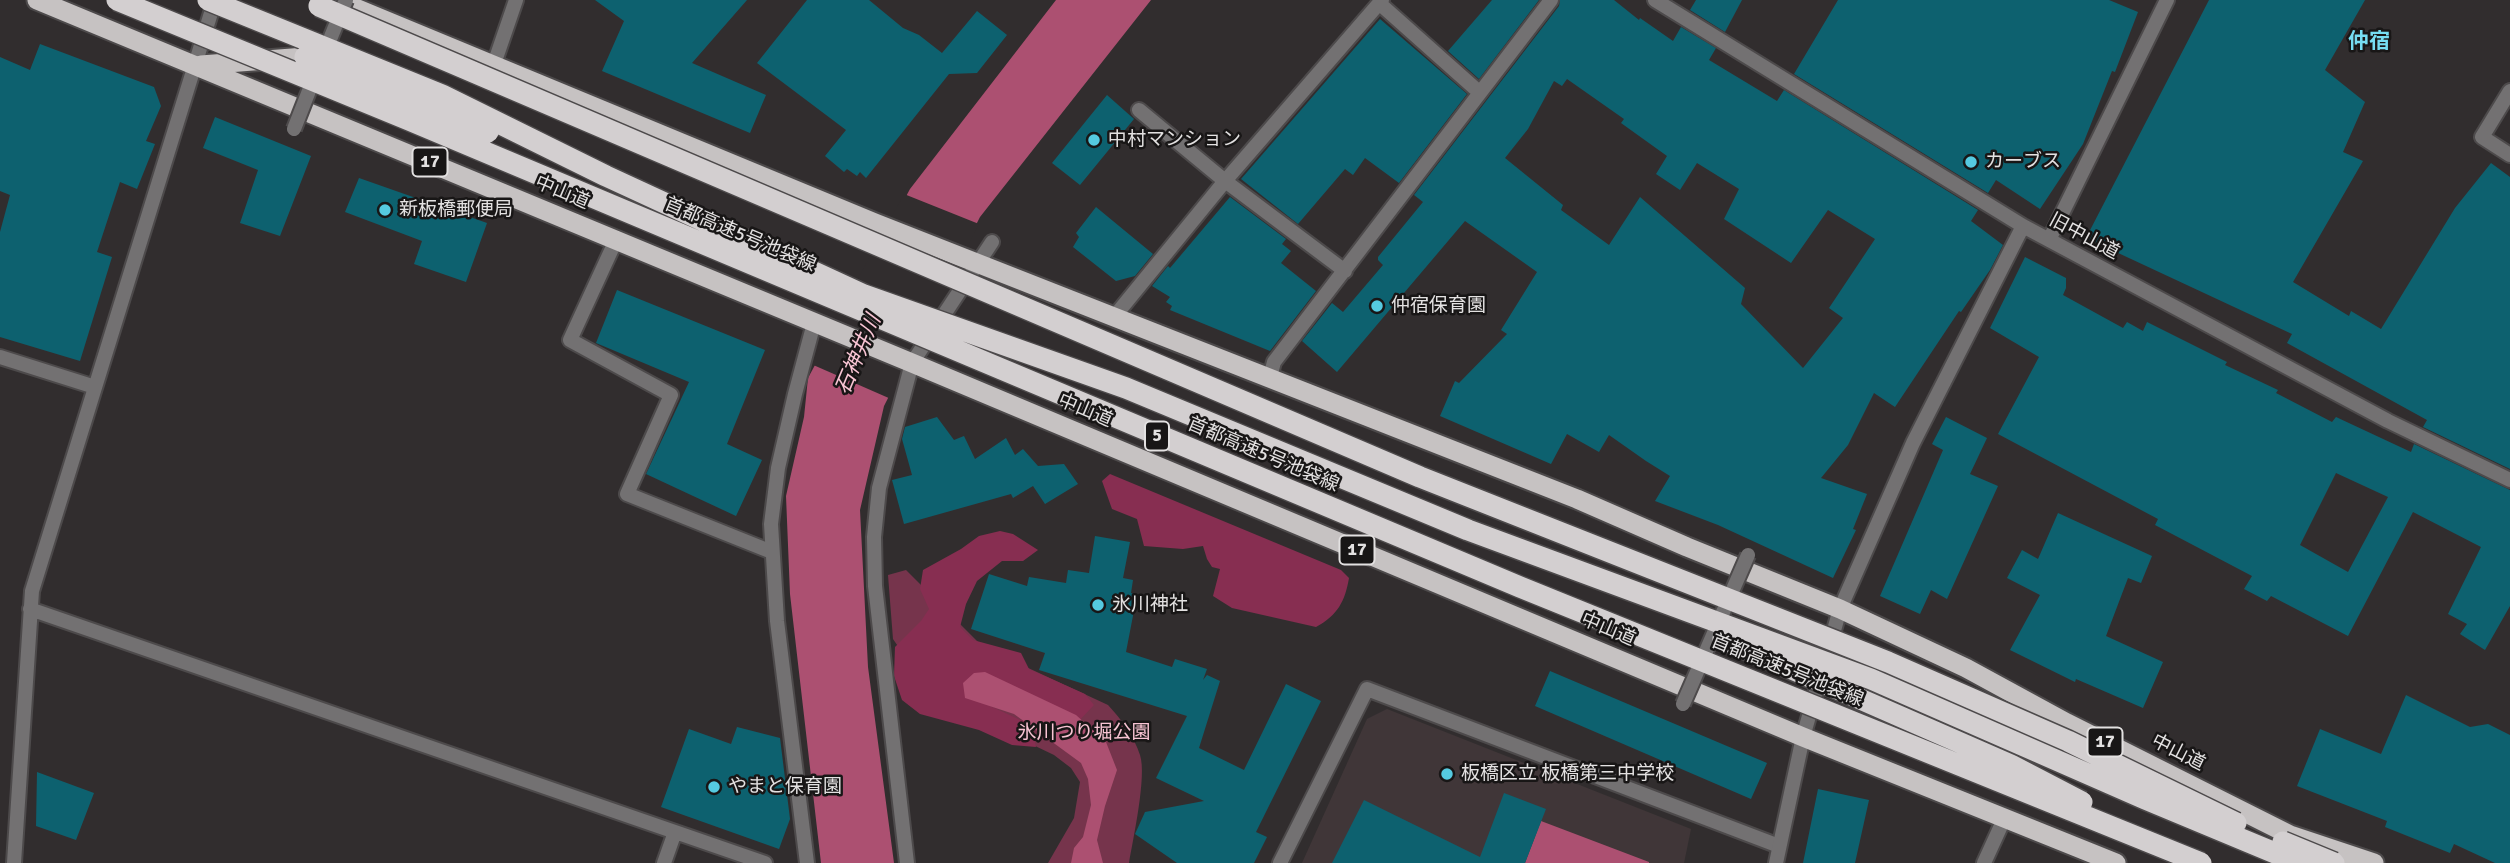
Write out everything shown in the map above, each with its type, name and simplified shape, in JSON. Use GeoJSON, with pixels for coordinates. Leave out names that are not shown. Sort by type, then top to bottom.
{"type":"FeatureCollection","features":[{"type":"Feature","properties":{"kind":"highway","name":"中山道"},"geometry":{"type":"LineString","coordinates":[[37,0],[1803,737],[2116,863]]}},
{"type":"Feature","properties":{"kind":"highway","name":"首都高速5号池袋線"},"geometry":{"type":"LineString","coordinates":[[117,0],[1495,577],[2195,861]]}},
{"type":"Feature","properties":{"kind":"highway"},"geometry":{"type":"LineString","coordinates":[[208,0],[442,95],[618,182],[864,295],[1126,388],[1468,530],[1871,679],[2133,794],[2299,863]]}},
{"type":"Feature","properties":{"kind":"highway","name":"中山道"},"geometry":{"type":"LineString","coordinates":[[327,3],[494,64],[875,223],[1577,499],[1840,609],[1966,668],[2067,723],[2290,835],[2374,863]]}},
{"type":"Feature","properties":{"kind":"highway"},"geometry":{"type":"LineString","coordinates":[[327,3],[1420,477],[1888,662],[2068,741],[2242,825],[2332,863]]}},
{"type":"Feature","properties":{"kind":"highway"},"geometry":{"type":"LineString","coordinates":[[196,65],[304,57],[1727,640],[2011,765],[2195,861]]}},
{"type":"Feature","properties":{"kind":"highway"},"geometry":{"type":"LineString","coordinates":[[2242,825],[2310,863]]}},
{"type":"Feature","properties":{"kind":"highway"},"geometry":{"type":"LineString","coordinates":[[2290,835],[2332,863]]}},
{"type":"Feature","properties":{"kind":"street"},"geometry":{"type":"LineString","coordinates":[[14,863],[30,609],[37,573],[215,0]]}},
{"type":"Feature","properties":{"kind":"street"},"geometry":{"type":"LineString","coordinates":[[294,129],[346,0]]}},
{"type":"Feature","properties":{"kind":"street"},"geometry":{"type":"LineString","coordinates":[[494,64],[516,0]]}},
{"type":"Feature","properties":{"kind":"street"},"geometry":{"type":"LineString","coordinates":[[1270,377],[1274,362],[1551,0]]}},
{"type":"Feature","properties":{"kind":"street","name":"旧中山道"},"geometry":{"type":"LineString","coordinates":[[1655,0],[2023,226],[2388,421],[2510,480]]}},
{"type":"Feature","properties":{"kind":"street"},"geometry":{"type":"LineString","coordinates":[[2049,240],[2167,0]]}},
{"type":"Feature","properties":{"kind":"street"},"geometry":{"type":"LineString","coordinates":[[1114,317],[1225,181],[1381,1],[1479,92]]}},
{"type":"Feature","properties":{"kind":"street"},"geometry":{"type":"LineString","coordinates":[[2510,91],[2482,137],[2510,155]]}},
{"type":"Feature","properties":{"kind":"street"},"geometry":{"type":"LineString","coordinates":[[1139,110],[1225,181],[1345,271]]}},
{"type":"Feature","properties":{"kind":"street"},"geometry":{"type":"LineString","coordinates":[[1776,863],[1803,737],[1840,609],[1913,443],[2023,226]]}},
{"type":"Feature","properties":{"kind":"street"},"geometry":{"type":"LineString","coordinates":[[616,240],[569,340],[671,395],[627,494],[772,552]]}},
{"type":"Feature","properties":{"kind":"street"},"geometry":{"type":"LineString","coordinates":[[907,863],[875,586],[874,537],[879,488],[912,363],[973,261],[992,242]]}},
{"type":"Feature","properties":{"kind":"street"},"geometry":{"type":"LineString","coordinates":[[807,863],[777,621],[771,524],[778,468],[794,394],[818,325]]}},
{"type":"Feature","properties":{"kind":"street"},"geometry":{"type":"LineString","coordinates":[[0,357],[94,387]]}},
{"type":"Feature","properties":{"kind":"street"},"geometry":{"type":"LineString","coordinates":[[1683,704],[1748,555]]}},
{"type":"Feature","properties":{"kind":"street"},"geometry":{"type":"LineString","coordinates":[[30,609],[765,863]]}},
{"type":"Feature","properties":{"kind":"street"},"geometry":{"type":"LineString","coordinates":[[1280,863],[1367,689],[1779,846]]}},
{"type":"Feature","properties":{"kind":"street"},"geometry":{"type":"LineString","coordinates":[[1984,863],[2005,817]]}},
{"type":"Feature","properties":{"kind":"street"},"geometry":{"type":"LineString","coordinates":[[664,863],[675,832]]}},
{"type":"Feature","properties":{"kind":"shaded area"},"geometry":{"type":"Polygon","coordinates":[[[1110,474],[1341,570],[1349,578],[1339,607],[1330,618],[1316,627],[1232,608],[1213,596],[1220,569],[1212,567],[1203,546],[1183,549],[1144,546],[1137,519],[1112,509],[1102,481],[1110,474]]]}},
{"type":"Feature","properties":{"kind":"shaded area"},"geometry":{"type":"Polygon","coordinates":[[[1000,531],[1013,534],[1038,550],[1023,561],[1002,561],[977,581],[966,604],[960,627],[973,640],[1021,653],[1029,669],[1085,694],[1094,705],[1075,725],[988,705],[1031,725],[1036,747],[1012,745],[979,730],[920,714],[902,700],[894,676],[895,647],[929,609],[920,589],[923,570],[979,536],[1000,531]]]}},
{"type":"Feature","properties":{"kind":"shaded area","name":"板橋区立 板橋第三中学校"},"geometry":{"type":"Polygon","coordinates":[[[1387,709],[1691,829],[1684,863],[1302,863],[1367,719],[1387,709]]]}},
{"type":"Feature","properties":{"kind":"green space","name":"氷川つり堀公園"},"geometry":{"type":"Polygon","coordinates":[[[906,570],[983,647],[1108,705],[1122,722],[1131,735],[1142,765],[1139,808],[1129,863],[1048,863],[1074,818],[1080,782],[1071,768],[1054,755],[1006,732],[919,677],[893,639],[888,575],[906,570]]]}},
{"type":"Feature","properties":{"kind":"water","name":"石神井川"},"geometry":{"type":"Polygon","coordinates":[[[1056,0],[1151,0],[980,217],[884,406],[860,510],[868,667],[894,863],[821,863],[790,594],[786,496],[804,417],[808,378],[910,189],[1056,0]]]}},
{"type":"Feature","properties":{"kind":"water"},"geometry":{"type":"Polygon","coordinates":[[[985,672],[1076,715],[1106,742],[1117,770],[1097,840],[1103,863],[1071,863],[1074,848],[1083,837],[1091,805],[1088,779],[1081,763],[1014,714],[965,698],[963,683],[974,673],[985,672]]]}},
{"type":"Feature","properties":{"kind":"water"},"geometry":{"type":"Polygon","coordinates":[[[1541,821],[1649,862],[1649,863],[1525,863],[1541,821]]]}},
{"type":"Feature","properties":{"kind":"pier"},"geometry":{"type":"Polygon","coordinates":[[[904,194],[979,224],[891,399],[811,364],[904,194]]]}},
{"type":"Feature","properties":{"kind":"building"},"geometry":{"type":"Polygon","coordinates":[[[595,0],[747,0],[692,63],[766,95],[750,133],[602,71],[624,21],[595,0]]]}},
{"type":"Feature","properties":{"kind":"building"},"geometry":{"type":"Polygon","coordinates":[[[807,0],[869,0],[903,28],[919,35],[942,53],[977,11],[1007,35],[977,73],[949,74],[866,178],[860,172],[857,176],[847,169],[844,172],[825,156],[846,130],[757,63],[807,0]]]}},
{"type":"Feature","properties":{"kind":"building"},"geometry":{"type":"Polygon","coordinates":[[[1492,0],[1539,0],[1479,79],[1448,51],[1492,0]]]}},
{"type":"Feature","properties":{"kind":"building"},"geometry":{"type":"Polygon","coordinates":[[[1560,0],[1614,0],[1639,20],[1640,18],[1673,41],[1681,27],[1716,48],[1709,60],[1777,101],[1784,90],[1978,210],[1971,221],[2003,245],[1990,270],[1961,312],[1959,311],[1895,407],[1874,393],[1848,445],[1821,478],[1867,494],[1853,529],[1856,530],[1833,578],[1718,525],[1655,501],[1670,476],[1609,435],[1599,452],[1567,434],[1551,464],[1440,416],[1455,381],[1459,383],[1507,334],[1501,330],[1537,272],[1465,221],[1337,372],[1302,341],[1332,303],[1343,312],[1383,265],[1378,257],[1423,202],[1414,195],[1559,6],[1560,0]],[[1567,79],[1562,86],[1554,81],[1528,129],[1505,158],[1563,205],[1561,210],[1609,245],[1640,197],[1745,288],[1741,304],[1803,368],[1843,318],[1829,308],[1875,239],[1828,210],[1791,263],[1724,219],[1739,189],[1697,163],[1680,190],[1656,174],[1667,156],[1621,123],[1624,119],[1567,79]]]}},
{"type":"Feature","properties":{"kind":"building"},"geometry":{"type":"Polygon","coordinates":[[[1696,0],[1742,0],[1725,32],[1690,10],[1696,0]]]}},
{"type":"Feature","properties":{"kind":"building"},"geometry":{"type":"Polygon","coordinates":[[[1838,0],[2109,0],[2138,12],[2083,144],[2040,209],[1996,180],[1988,193],[1794,74],[1838,0]]]}},
{"type":"Feature","properties":{"kind":"building"},"geometry":{"type":"Polygon","coordinates":[[[2209,0],[2365,0],[2325,70],[2365,102],[2343,152],[2363,161],[2293,282],[2349,316],[2351,311],[2381,329],[2455,208],[2491,163],[2510,177],[2510,469],[2423,427],[2427,420],[2287,343],[2292,334],[2086,238],[2209,0]]]}},
{"type":"Feature","properties":{"kind":"building"},"geometry":{"type":"Polygon","coordinates":[[[1380,19],[1467,94],[1399,183],[1365,158],[1353,175],[1345,169],[1298,224],[1241,179],[1380,19]]]}},
{"type":"Feature","properties":{"kind":"building"},"geometry":{"type":"Polygon","coordinates":[[[40,44],[154,87],[161,106],[146,141],[155,144],[137,189],[120,182],[97,252],[112,257],[80,361],[0,337],[0,232],[10,195],[0,191],[0,57],[30,70],[40,44]]]}},
{"type":"Feature","properties":{"kind":"building","name":"中村マンション"},"geometry":{"type":"Polygon","coordinates":[[[1107,95],[1134,119],[1080,185],[1052,163],[1107,95]]]}},
{"type":"Feature","properties":{"kind":"building"},"geometry":{"type":"Polygon","coordinates":[[[215,117],[311,156],[280,236],[240,223],[258,170],[203,148],[215,117]]]}},
{"type":"Feature","properties":{"kind":"building"},"geometry":{"type":"Polygon","coordinates":[[[359,178],[487,223],[466,282],[414,264],[422,241],[345,212],[359,178]]]}},
{"type":"Feature","properties":{"kind":"building"},"geometry":{"type":"Polygon","coordinates":[[[1230,197],[1286,239],[1282,244],[1291,251],[1281,263],[1316,291],[1270,351],[1170,310],[1172,306],[1166,302],[1170,297],[1152,286],[1230,197]]]}},
{"type":"Feature","properties":{"kind":"building"},"geometry":{"type":"Polygon","coordinates":[[[1096,207],[1153,254],[1135,276],[1116,281],[1073,247],[1079,237],[1076,233],[1096,207]]]}},
{"type":"Feature","properties":{"kind":"building"},"geometry":{"type":"Polygon","coordinates":[[[2025,257],[2066,278],[2063,295],[2123,328],[2127,322],[2143,331],[2147,322],[2227,362],[2225,365],[2278,390],[2276,393],[2332,422],[2336,417],[2411,452],[2414,444],[2510,490],[2510,606],[2485,650],[2460,634],[2467,624],[2448,614],[2481,547],[2413,512],[2348,636],[2271,596],[2267,601],[2244,589],[2252,576],[2155,525],[2158,519],[1998,434],[2039,357],[1990,328],[2025,257]],[[2336,473],[2300,545],[2348,572],[2388,497],[2336,473]]]}},
{"type":"Feature","properties":{"kind":"building"},"geometry":{"type":"Polygon","coordinates":[[[617,290],[765,350],[727,444],[762,460],[736,516],[646,474],[689,382],[596,343],[617,290]]]}},
{"type":"Feature","properties":{"kind":"building"},"geometry":{"type":"Polygon","coordinates":[[[937,417],[954,440],[964,436],[975,459],[1006,438],[1015,455],[1023,449],[1038,466],[1064,464],[1078,484],[1045,504],[1033,486],[1013,498],[1011,494],[904,524],[892,480],[912,475],[902,439],[905,427],[937,417]]]}},
{"type":"Feature","properties":{"kind":"building"},"geometry":{"type":"Polygon","coordinates":[[[1946,417],[1987,438],[1970,474],[1998,486],[1947,599],[1931,590],[1920,614],[1880,596],[1943,450],[1932,444],[1946,417]]]}},
{"type":"Feature","properties":{"kind":"building"},"geometry":{"type":"Polygon","coordinates":[[[2058,513],[2152,556],[2141,583],[2128,578],[2106,636],[2163,662],[2143,708],[2076,679],[2075,682],[2010,650],[2040,595],[2007,578],[2022,550],[2038,559],[2058,513]]]}},
{"type":"Feature","properties":{"kind":"building"},"geometry":{"type":"Polygon","coordinates":[[[1095,536],[1130,542],[1123,578],[1133,580],[1131,593],[1137,595],[1126,652],[1172,667],[1175,659],[1207,669],[1203,680],[1207,675],[1220,681],[1199,748],[1244,770],[1286,684],[1321,701],[1256,832],[1267,837],[1254,863],[1177,863],[1135,834],[1145,812],[1204,801],[1156,778],[1187,716],[1039,670],[1045,653],[971,629],[989,574],[1027,586],[1029,577],[1066,583],[1068,570],[1089,573],[1095,536]]]}},
{"type":"Feature","properties":{"kind":"building"},"geometry":{"type":"Polygon","coordinates":[[[1550,671],[1767,763],[1751,799],[1535,706],[1550,671]]]}},
{"type":"Feature","properties":{"kind":"building"},"geometry":{"type":"Polygon","coordinates":[[[2406,695],[2470,727],[2488,724],[2510,735],[2510,863],[2495,863],[2454,844],[2450,853],[2385,827],[2387,821],[2297,786],[2320,729],[2381,754],[2406,695]]]}},
{"type":"Feature","properties":{"kind":"building"},"geometry":{"type":"Polygon","coordinates":[[[737,727],[780,738],[790,819],[779,849],[661,807],[689,729],[731,744],[737,727]]]}},
{"type":"Feature","properties":{"kind":"building"},"geometry":{"type":"Polygon","coordinates":[[[37,772],[94,793],[76,840],[36,826],[37,772]]]}},
{"type":"Feature","properties":{"kind":"building"},"geometry":{"type":"Polygon","coordinates":[[[1818,789],[1869,800],[1855,863],[1803,863],[1818,789]]]}},
{"type":"Feature","properties":{"kind":"building"},"geometry":{"type":"Polygon","coordinates":[[[1504,793],[1546,809],[1525,863],[1332,863],[1364,800],[1480,857],[1504,793]]]}},
{"type":"Feature","properties":{"kind":"place","name":"中村マンション"},"geometry":{"type":"Point","coordinates":[1094,140]}},
{"type":"Feature","properties":{"kind":"place","name":"カーブス"},"geometry":{"type":"Point","coordinates":[1971,162]}},
{"type":"Feature","properties":{"kind":"place","name":"新板橋郵便局"},"geometry":{"type":"Point","coordinates":[385,210]}},
{"type":"Feature","properties":{"kind":"place","name":"仲宿保育園"},"geometry":{"type":"Point","coordinates":[1377,306]}},
{"type":"Feature","properties":{"kind":"place","name":"氷川神社"},"geometry":{"type":"Point","coordinates":[1098,605]}},
{"type":"Feature","properties":{"kind":"place","name":"板橋区立 板橋第三中学校"},"geometry":{"type":"Point","coordinates":[1447,774]}},
{"type":"Feature","properties":{"kind":"place","name":"やまと保育園"},"geometry":{"type":"Point","coordinates":[714,787]}},
{"type":"Feature","properties":{"kind":"district","name":"仲宿"},"geometry":{"type":"Point","coordinates":[2369,42]}}]}
